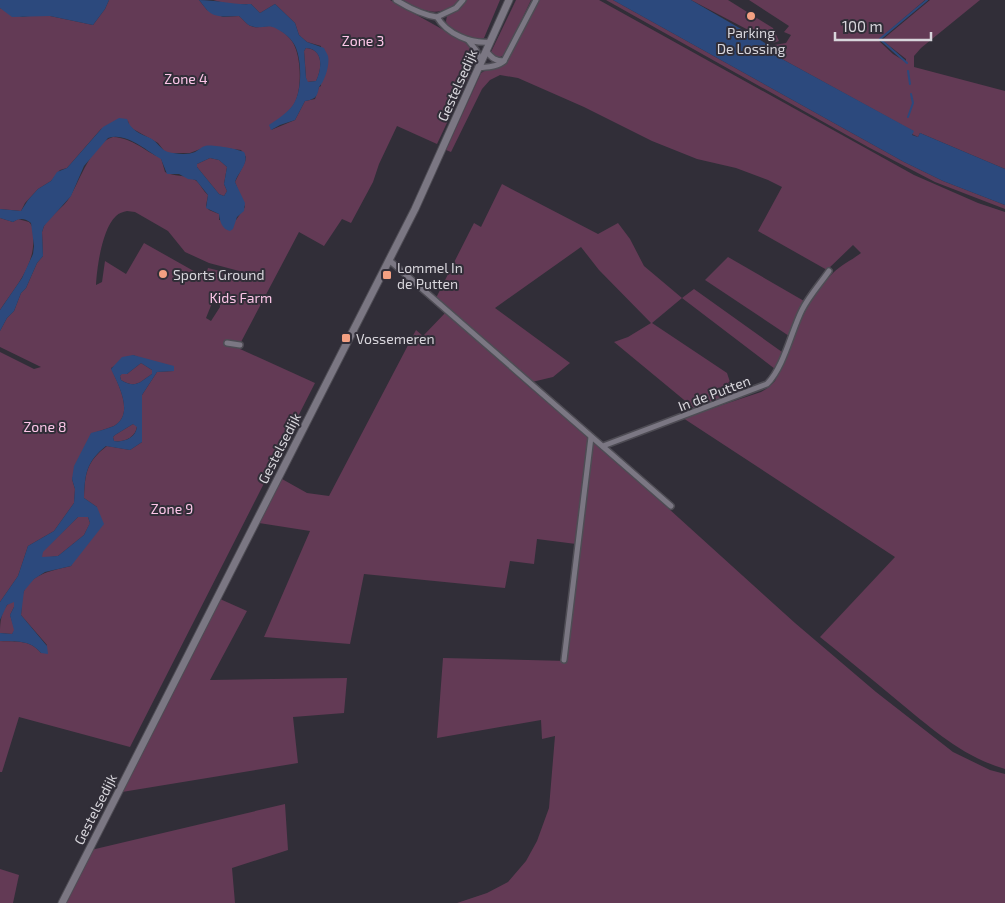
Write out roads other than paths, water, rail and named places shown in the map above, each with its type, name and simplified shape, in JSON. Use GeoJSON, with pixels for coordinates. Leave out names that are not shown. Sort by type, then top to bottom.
{"type":"FeatureCollection","features":[{"type":"Feature","properties":{"kind":"main road","name":"Gestelsedijk"},"geometry":{"type":"LineString","coordinates":[[62,903],[389,260],[430,176],[509,0]]}},
{"type":"Feature","properties":{"kind":"street"},"geometry":{"type":"LineString","coordinates":[[396,0],[413,10],[438,17],[456,8],[463,0]]}},
{"type":"Feature","properties":{"kind":"street"},"geometry":{"type":"LineString","coordinates":[[438,17],[442,24],[467,40],[476,50],[480,64],[494,66],[504,61],[536,0]]}},
{"type":"Feature","properties":{"kind":"street"},"geometry":{"type":"LineString","coordinates":[[467,40],[478,43],[490,42]]}},
{"type":"Feature","properties":{"kind":"street"},"geometry":{"type":"LineString","coordinates":[[486,52],[492,58],[504,61]]}},
{"type":"Feature","properties":{"kind":"street"},"geometry":{"type":"LineString","coordinates":[[389,260],[670,506]]}},
{"type":"Feature","properties":{"kind":"street","name":"In de Putten"},"geometry":{"type":"LineString","coordinates":[[603,446],[767,384],[777,370],[802,310],[829,271]]}},
{"type":"Feature","properties":{"kind":"street"},"geometry":{"type":"LineString","coordinates":[[227,343],[240,345]]}},
{"type":"Feature","properties":{"kind":"street"},"geometry":{"type":"LineString","coordinates":[[564,660],[591,437]]}},
{"type":"Feature","properties":{"kind":"water"},"geometry":{"type":"Polygon","coordinates":[[[0,0],[109,0],[93,25],[50,16],[12,17],[0,8],[0,0]]]}},
{"type":"Feature","properties":{"kind":"water"},"geometry":{"type":"Polygon","coordinates":[[[199,0],[251,4],[260,13],[275,4],[295,23],[299,35],[307,42],[324,48],[328,55],[328,68],[325,77],[316,96],[305,101],[295,120],[271,130],[269,125],[291,108],[298,93],[299,61],[295,45],[291,40],[274,27],[254,27],[239,16],[214,15],[199,0]],[[306,48],[304,51],[308,82],[316,81],[320,71],[319,56],[312,49],[306,48]]]}},
{"type":"Feature","properties":{"kind":"water"},"geometry":{"type":"Polygon","coordinates":[[[613,0],[691,0],[772,47],[782,59],[914,131],[912,135],[918,137],[920,133],[1005,169],[1005,205],[943,181],[904,162],[613,0]]]}},
{"type":"Feature","properties":{"kind":"water"},"geometry":{"type":"Polygon","coordinates":[[[119,118],[127,119],[128,123],[136,131],[152,139],[163,149],[171,153],[192,153],[204,146],[224,147],[244,152],[245,164],[235,182],[245,203],[244,211],[237,217],[233,229],[230,231],[225,229],[219,214],[206,208],[208,195],[196,180],[188,179],[179,174],[167,174],[161,159],[136,143],[122,138],[108,138],[84,166],[71,196],[44,226],[42,232],[43,256],[37,263],[26,288],[21,293],[14,311],[7,318],[0,331],[0,310],[22,278],[33,254],[34,246],[31,223],[24,219],[13,222],[0,218],[0,209],[21,211],[38,189],[51,181],[57,172],[67,168],[103,127],[119,118]],[[210,158],[197,164],[197,167],[219,194],[224,196],[227,191],[224,184],[227,167],[219,160],[210,158]]]}},
{"type":"Feature","properties":{"kind":"water"},"geometry":{"type":"Polygon","coordinates":[[[133,355],[174,366],[174,371],[157,372],[142,395],[142,442],[130,450],[106,446],[94,458],[88,469],[84,498],[97,507],[104,524],[71,566],[45,572],[34,579],[24,591],[21,615],[47,646],[48,654],[41,653],[27,643],[0,641],[0,633],[12,634],[14,630],[10,615],[14,602],[7,605],[0,620],[0,602],[18,576],[28,546],[54,531],[74,503],[75,489],[72,479],[74,466],[91,433],[114,426],[120,421],[124,407],[123,399],[111,369],[122,357],[133,355]],[[141,363],[127,374],[122,374],[120,376],[121,380],[134,384],[141,382],[152,374],[152,370],[141,363]],[[133,424],[113,437],[114,441],[125,440],[134,434],[137,427],[133,424]],[[78,517],[43,552],[42,557],[58,556],[84,535],[90,523],[88,517],[78,517]]]}},
{"type":"Feature","properties":{"kind":"waterway"},"geometry":{"type":"LineString","coordinates":[[907,63],[880,39],[927,0]]}},
{"type":"Feature","properties":{"kind":"waterway"},"geometry":{"type":"LineString","coordinates":[[908,71],[910,84]]}},
{"type":"Feature","properties":{"kind":"waterway"},"geometry":{"type":"LineString","coordinates":[[908,117],[913,103],[911,94]]}},
{"type":"Feature","properties":{"kind":"place","name":"Parking De Lossing"},"geometry":{"type":"Point","coordinates":[751,16]}},
{"type":"Feature","properties":{"kind":"place","name":"Sports Ground"},"geometry":{"type":"Point","coordinates":[163,274]}},
{"type":"Feature","properties":{"kind":"place","name":"Lommel In de Putten"},"geometry":{"type":"Point","coordinates":[387,275]}},
{"type":"Feature","properties":{"kind":"place","name":"Vossemeren"},"geometry":{"type":"Point","coordinates":[346,338]}},
{"type":"Feature","properties":{"kind":"park label","name":"Zone 3"},"geometry":{"type":"Point","coordinates":[363,40]}},
{"type":"Feature","properties":{"kind":"park label","name":"Zone 4"},"geometry":{"type":"Point","coordinates":[186,78]}},
{"type":"Feature","properties":{"kind":"park label","name":"Kids Farm"},"geometry":{"type":"Point","coordinates":[241,297]}},
{"type":"Feature","properties":{"kind":"park label","name":"Zone 8"},"geometry":{"type":"Point","coordinates":[45,426]}},
{"type":"Feature","properties":{"kind":"park label","name":"Zone 9"},"geometry":{"type":"Point","coordinates":[172,508]}}]}
